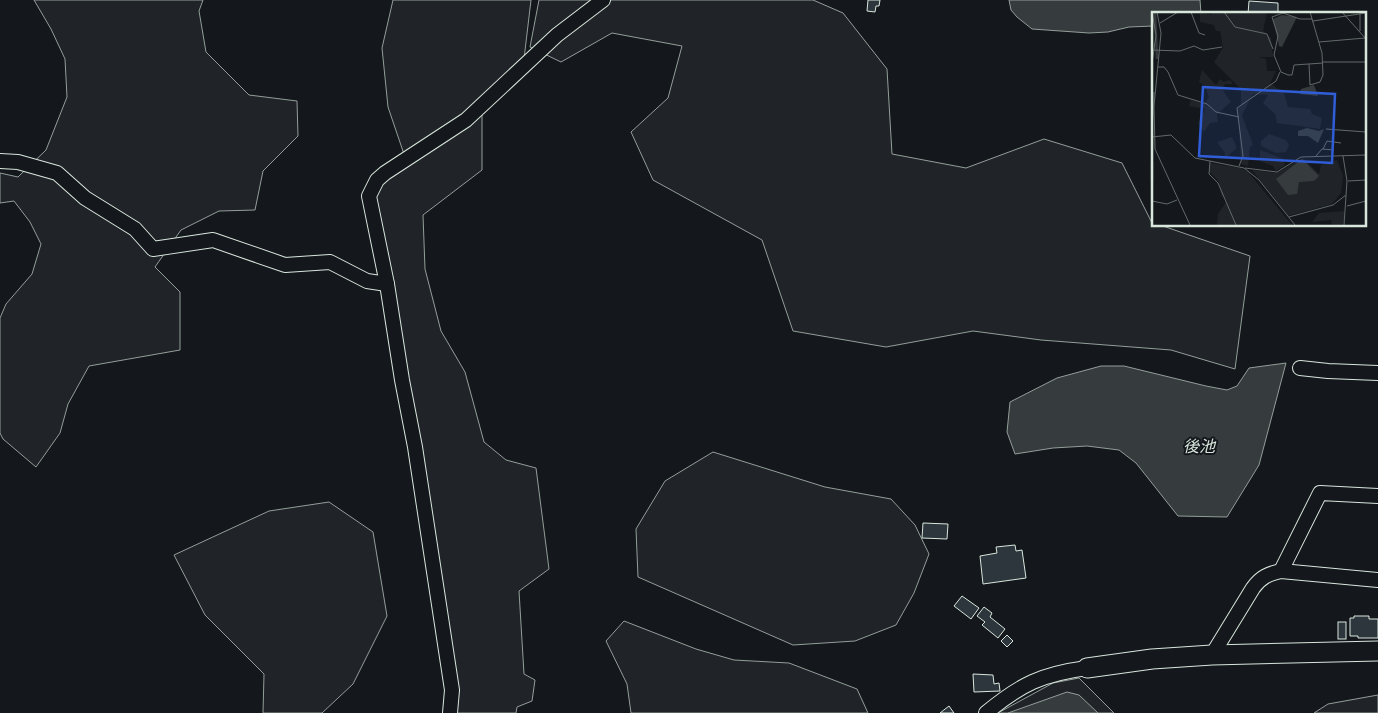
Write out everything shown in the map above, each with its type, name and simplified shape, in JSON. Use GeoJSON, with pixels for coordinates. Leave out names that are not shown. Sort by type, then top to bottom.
{"type":"FeatureCollection","features":[{"type":"Feature","properties":{"kind":"street"},"geometry":{"type":"LineString","coordinates":[[450,713],[452,690],[436,581],[387,284],[368,196],[377,180],[466,120],[557,35],[603,0]]}},
{"type":"Feature","properties":{"kind":"street"},"geometry":{"type":"LineString","coordinates":[[0,162],[18,162],[57,173],[85,198],[135,229],[153,249],[213,240],[285,264],[330,262],[367,281],[387,284]]}},
{"type":"Feature","properties":{"kind":"street"},"geometry":{"type":"LineString","coordinates":[[1300,368],[1378,373]]}},
{"type":"Feature","properties":{"kind":"street"},"geometry":{"type":"LineString","coordinates":[[1281,571],[1320,493],[1378,496]]}},
{"type":"Feature","properties":{"kind":"street"},"geometry":{"type":"LineString","coordinates":[[1212,655],[1260,579],[1269,573],[1281,571],[1378,580]]}},
{"type":"Feature","properties":{"kind":"street"},"geometry":{"type":"LineString","coordinates":[[986,713],[1015,691],[1037,679],[1062,671],[1152,659],[1212,655],[1378,651]]}},
{"type":"Feature","properties":{"kind":"shaded area"},"geometry":{"type":"Polygon","coordinates":[[[34,0],[203,0],[199,11],[206,52],[249,95],[297,101],[298,136],[263,171],[255,210],[219,211],[181,230],[155,267],[180,292],[180,350],[89,366],[68,404],[60,433],[36,467],[3,439],[0,433],[0,318],[6,304],[32,274],[41,244],[30,222],[14,201],[0,203],[0,173],[18,177],[46,150],[67,97],[65,59],[51,29],[34,0]]]}},
{"type":"Feature","properties":{"kind":"shaded area"},"geometry":{"type":"Polygon","coordinates":[[[393,0],[531,0],[524,59],[482,97],[482,170],[423,215],[425,269],[441,331],[465,372],[484,442],[506,460],[536,468],[549,569],[519,591],[524,674],[535,680],[532,701],[517,707],[516,713],[457,713],[458,697],[373,197],[380,183],[407,163],[388,107],[382,48],[393,0]]]}},
{"type":"Feature","properties":{"kind":"shaded area"},"geometry":{"type":"Polygon","coordinates":[[[539,0],[813,0],[843,13],[887,69],[892,154],[966,168],[1044,139],[1122,163],[1152,226],[1163,226],[1250,256],[1235,369],[1171,350],[1041,340],[973,331],[886,347],[793,331],[762,240],[653,180],[631,132],[668,98],[682,46],[612,33],[561,62],[530,47],[539,0]]]}},
{"type":"Feature","properties":{"kind":"shaded area"},"geometry":{"type":"Polygon","coordinates":[[[713,452],[825,487],[891,499],[915,525],[929,554],[914,593],[896,625],[855,641],[793,645],[638,577],[636,529],[665,481],[713,452]]]}},
{"type":"Feature","properties":{"kind":"shaded area"},"geometry":{"type":"Polygon","coordinates":[[[329,502],[373,532],[387,616],[353,684],[322,713],[263,713],[264,674],[205,615],[174,555],[269,511],[329,502]]]}},
{"type":"Feature","properties":{"kind":"shaded area"},"geometry":{"type":"Polygon","coordinates":[[[624,621],[696,649],[734,660],[789,663],[857,689],[868,713],[631,713],[627,684],[606,641],[624,621]]]}},
{"type":"Feature","properties":{"kind":"shaded area"},"geometry":{"type":"Polygon","coordinates":[[[1079,678],[1114,713],[998,713],[1053,683],[1079,678]]]}},
{"type":"Feature","properties":{"kind":"shaded area"},"geometry":{"type":"Polygon","coordinates":[[[1378,695],[1378,713],[1314,713],[1328,704],[1378,695]]]}},
{"type":"Feature","properties":{"kind":"water"},"geometry":{"type":"Polygon","coordinates":[[[1009,0],[1200,0],[1201,12],[1152,12],[1152,26],[1129,27],[1108,32],[1089,33],[1032,29],[1011,10],[1009,0]]]}},
{"type":"Feature","properties":{"kind":"water","name":"後池"},"geometry":{"type":"Polygon","coordinates":[[[1286,363],[1259,465],[1227,517],[1178,516],[1136,463],[1119,450],[1087,446],[1053,448],[1015,454],[1007,432],[1010,402],[1057,378],[1101,366],[1124,366],[1227,390],[1237,386],[1249,368],[1286,363]]]}},
{"type":"Feature","properties":{"kind":"water"},"geometry":{"type":"Polygon","coordinates":[[[1067,692],[1079,695],[1098,713],[1008,713],[1067,692]]]}},
{"type":"Feature","properties":{"kind":"building"},"geometry":{"type":"Polygon","coordinates":[[[868,0],[880,0],[875,12],[867,11],[868,0]]]}},
{"type":"Feature","properties":{"kind":"building"},"geometry":{"type":"Polygon","coordinates":[[[1249,1],[1278,3],[1278,12],[1248,12],[1249,1]]]}},
{"type":"Feature","properties":{"kind":"building"},"geometry":{"type":"Polygon","coordinates":[[[923,523],[948,524],[947,539],[922,538],[923,523]]]}},
{"type":"Feature","properties":{"kind":"building"},"geometry":{"type":"Polygon","coordinates":[[[1015,545],[1016,551],[1022,550],[1026,578],[983,584],[980,556],[997,553],[996,547],[1015,545]]]}},
{"type":"Feature","properties":{"kind":"building"},"geometry":{"type":"Polygon","coordinates":[[[962,596],[979,608],[971,619],[954,606],[962,596]]]}},
{"type":"Feature","properties":{"kind":"building"},"geometry":{"type":"Polygon","coordinates":[[[984,607],[992,613],[990,617],[1005,629],[998,638],[982,625],[985,622],[977,616],[984,607]]]}},
{"type":"Feature","properties":{"kind":"building"},"geometry":{"type":"Polygon","coordinates":[[[1354,616],[1369,616],[1369,619],[1378,619],[1378,638],[1350,636],[1350,618],[1354,618],[1354,616]]]}},
{"type":"Feature","properties":{"kind":"building"},"geometry":{"type":"Polygon","coordinates":[[[1338,622],[1346,622],[1346,639],[1338,639],[1338,622]]]}},
{"type":"Feature","properties":{"kind":"building"},"geometry":{"type":"Polygon","coordinates":[[[1007,635],[1013,641],[1007,647],[1001,641],[1007,635]]]}},
{"type":"Feature","properties":{"kind":"building"},"geometry":{"type":"Polygon","coordinates":[[[973,674],[993,675],[994,684],[999,683],[1000,691],[974,692],[973,674]]]}},
{"type":"Feature","properties":{"kind":"building"},"geometry":{"type":"Polygon","coordinates":[[[949,706],[954,713],[940,713],[949,706]]]}}]}
